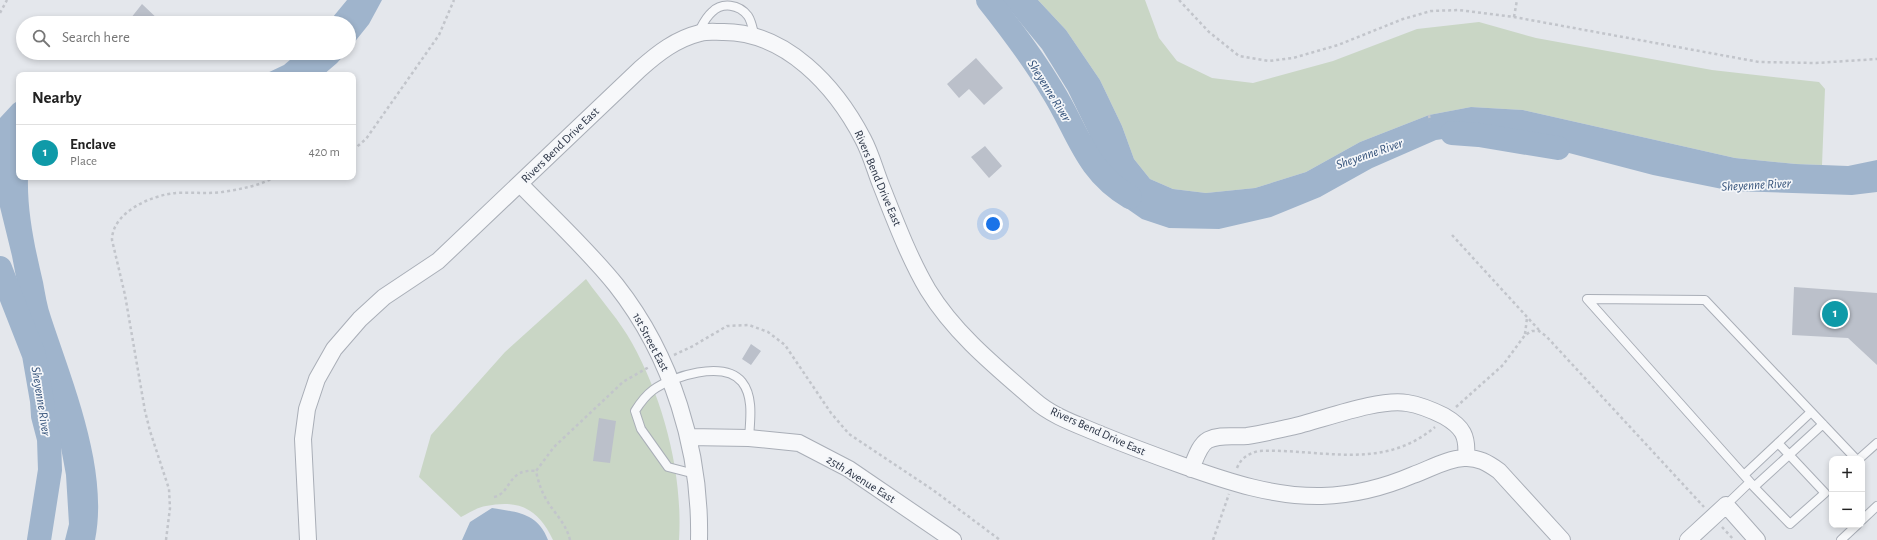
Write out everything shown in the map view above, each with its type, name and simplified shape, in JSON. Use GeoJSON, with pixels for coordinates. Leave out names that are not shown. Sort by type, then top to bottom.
{"type":"FeatureCollection","features":[{"type":"Feature","properties":{"kind":"street","name":"Rivers Bend Drive East"},"geometry":{"type":"LineString","coordinates":[[308,540],[303,439],[307,409],[317,379],[334,349],[360,319],[384,297],[438,261],[661,50],[685,38],[703,32],[735,32],[768,41],[797,59],[818,76],[846,110],[865,142],[906,245],[928,290],[955,326],[985,357],[1039,405],[1064,419],[1131,447],[1232,484],[1277,494],[1323,496],[1356,493],[1411,476],[1446,461],[1466,458],[1479,459],[1494,467],[1562,540]]}},
{"type":"Feature","properties":{"kind":"street","name":"1st Street East"},"geometry":{"type":"LineString","coordinates":[[520,184],[600,266],[616,285],[631,306],[671,381],[688,436],[695,474],[699,540]]}},
{"type":"Feature","properties":{"kind":"street"},"geometry":{"type":"LineString","coordinates":[[1191,469],[1206,441],[1218,436],[1247,436],[1292,427],[1384,403],[1406,403],[1432,410],[1446,417],[1463,431],[1468,443],[1466,458]]}},
{"type":"Feature","properties":{"kind":"street","name":"25th Avenue East"},"geometry":{"type":"LineString","coordinates":[[688,436],[749,438],[799,443],[849,469],[953,540]]}},
{"type":"Feature","properties":{"kind":"street"},"geometry":{"type":"LineString","coordinates":[[1688,540],[1726,505],[1757,540]]}},
{"type":"Feature","properties":{"kind":"lane"},"geometry":{"type":"LineString","coordinates":[[698,34],[711,12],[719,7],[731,5],[748,16],[755,37]]}},
{"type":"Feature","properties":{"kind":"lane"},"geometry":{"type":"LineString","coordinates":[[1778,443],[1825,493],[1790,524],[1752,484],[1587,299],[1705,300],[1853,456]]}},
{"type":"Feature","properties":{"kind":"lane"},"geometry":{"type":"LineString","coordinates":[[695,474],[668,467],[641,429],[635,411],[642,400],[654,390],[671,381],[706,370],[722,370],[735,375],[742,382],[750,404],[749,438]]}},
{"type":"Feature","properties":{"kind":"lane"},"geometry":{"type":"LineString","coordinates":[[1744,475],[1811,412]]}},
{"type":"Feature","properties":{"kind":"lane"},"geometry":{"type":"LineString","coordinates":[[1726,505],[1789,455],[1823,424]]}},
{"type":"Feature","properties":{"kind":"lane"},"geometry":{"type":"LineString","coordinates":[[1862,456],[1877,443]]}},
{"type":"Feature","properties":{"kind":"lane"},"geometry":{"type":"LineString","coordinates":[[1865,517],[1877,506]]}},
{"type":"Feature","properties":{"kind":"lane"},"geometry":{"type":"LineString","coordinates":[[1841,540],[1854,528]]}},
{"type":"Feature","properties":{"kind":"path"},"geometry":{"type":"LineString","coordinates":[[0,12],[7,0]]}},
{"type":"Feature","properties":{"kind":"path"},"geometry":{"type":"LineString","coordinates":[[356,147],[370,133],[439,35],[454,0]]}},
{"type":"Feature","properties":{"kind":"path"},"geometry":{"type":"LineString","coordinates":[[1179,0],[1209,32],[1239,56],[1269,61],[1294,58],[1338,45],[1403,19],[1431,11],[1459,10],[1514,17],[1759,62],[1816,63],[1877,59]]}},
{"type":"Feature","properties":{"kind":"path"},"geometry":{"type":"LineString","coordinates":[[1514,17],[1517,0]]}},
{"type":"Feature","properties":{"kind":"path"},"geometry":{"type":"LineString","coordinates":[[1429,115],[1430,122]]}},
{"type":"Feature","properties":{"kind":"path"},"geometry":{"type":"LineString","coordinates":[[166,540],[170,508],[169,489],[145,411],[125,294],[112,240],[112,231],[117,222],[132,208],[150,200],[175,193],[221,192],[250,187],[268,180]]}},
{"type":"Feature","properties":{"kind":"path"},"geometry":{"type":"LineString","coordinates":[[1452,235],[1539,331],[1546,336],[1702,505]]}},
{"type":"Feature","properties":{"kind":"path"},"geometry":{"type":"LineString","coordinates":[[1525,335],[1527,318]]}},
{"type":"Feature","properties":{"kind":"path"},"geometry":{"type":"LineString","coordinates":[[677,354],[727,326],[749,325],[768,332],[785,345],[831,413],[849,434],[933,490],[1000,540]]}},
{"type":"Feature","properties":{"kind":"path"},"geometry":{"type":"LineString","coordinates":[[1236,471],[1239,463],[1247,454],[1258,451],[1367,455],[1403,448],[1428,432],[1446,417],[1503,364],[1525,335],[1532,331],[1539,331]]}},
{"type":"Feature","properties":{"kind":"path"},"geometry":{"type":"LineString","coordinates":[[570,540],[565,525],[546,499],[536,471],[554,447],[618,386],[648,368]]}},
{"type":"Feature","properties":{"kind":"path"},"geometry":{"type":"LineString","coordinates":[[494,497],[499,496],[510,480],[517,475],[528,470],[536,471]]}},
{"type":"Feature","properties":{"kind":"path"},"geometry":{"type":"LineString","coordinates":[[1213,540],[1227,500]]}},
{"type":"Feature","properties":{"kind":"path"},"geometry":{"type":"LineString","coordinates":[[1723,529],[1734,540]]}},
{"type":"Feature","properties":{"kind":"green space"},"geometry":{"type":"Polygon","coordinates":[[[1038,0],[1145,0],[1159,38],[1177,61],[1212,78],[1253,83],[1333,61],[1417,29],[1479,22],[1536,38],[1712,70],[1819,82],[1825,89],[1822,165],[1735,158],[1523,110],[1471,107],[1429,115],[1360,142],[1306,172],[1255,188],[1206,193],[1173,189],[1150,179],[1134,159],[1122,126],[1100,80],[1066,30],[1038,0]]]}},
{"type":"Feature","properties":{"kind":"green space"},"geometry":{"type":"Polygon","coordinates":[[[586,279],[632,343],[643,365],[662,413],[669,438],[678,490],[679,540],[553,540],[535,514],[518,506],[498,504],[486,506],[461,517],[419,477],[431,435],[505,352],[586,279]]]}},
{"type":"Feature","properties":{"kind":"water"},"geometry":{"type":"Polygon","coordinates":[[[347,0],[382,0],[369,24],[356,40],[356,16],[334,16],[347,0]]]}},
{"type":"Feature","properties":{"kind":"water"},"geometry":{"type":"Polygon","coordinates":[[[1002,0],[1038,0],[1066,30],[1100,80],[1122,126],[1134,159],[1150,179],[1173,189],[1206,193],[1255,188],[1306,172],[1360,142],[1429,115],[1471,107],[1523,110],[1735,158],[1796,164],[1848,166],[1877,160],[1877,192],[1852,195],[1732,191],[1653,175],[1569,153],[1515,141],[1471,135],[1436,140],[1372,168],[1320,197],[1271,217],[1219,229],[1169,228],[1142,219],[1119,203],[1103,173],[1089,134],[1068,91],[1042,49],[1002,0]]]}},
{"type":"Feature","properties":{"kind":"water"},"geometry":{"type":"Polygon","coordinates":[[[290,60],[340,60],[326,72],[269,72],[284,65],[290,60]]]}},
{"type":"Feature","properties":{"kind":"water"},"geometry":{"type":"Polygon","coordinates":[[[16,102],[16,180],[28,180],[32,230],[47,304],[78,398],[93,456],[97,485],[98,513],[95,540],[65,540],[69,524],[66,475],[57,426],[25,324],[12,256],[0,207],[0,118],[16,102]]]}},
{"type":"Feature","properties":{"kind":"water"},"geometry":{"type":"Polygon","coordinates":[[[492,508],[526,515],[539,524],[548,540],[462,540],[470,522],[492,508]]]}},
{"type":"Feature","properties":{"kind":"building"},"geometry":{"type":"Polygon","coordinates":[[[142,4],[155,16],[133,16],[142,4]]]}},
{"type":"Feature","properties":{"kind":"building"},"geometry":{"type":"Polygon","coordinates":[[[976,58],[1003,88],[984,105],[969,89],[959,98],[947,84],[976,58]]]}},
{"type":"Feature","properties":{"kind":"building"},"geometry":{"type":"Polygon","coordinates":[[[985,146],[1002,166],[989,178],[971,157],[985,146]]]}},
{"type":"Feature","properties":{"kind":"building"},"geometry":{"type":"Polygon","coordinates":[[[1794,287],[1877,293],[1877,365],[1848,338],[1792,335],[1794,287]]]}},
{"type":"Feature","properties":{"kind":"building"},"geometry":{"type":"Polygon","coordinates":[[[751,344],[761,351],[751,365],[742,359],[751,344]]]}},
{"type":"Feature","properties":{"kind":"building"},"geometry":{"type":"Polygon","coordinates":[[[599,418],[616,421],[610,463],[593,461],[599,418]]]}},
{"type":"Feature","properties":{"kind":"waterway","name":"Sheyenne River"},"geometry":{"type":"LineString","coordinates":[[988,0],[1022,44],[1045,78],[1092,163],[1115,187],[1130,197]]}},
{"type":"Feature","properties":{"kind":"waterway","name":"Sheyenne River"},"geometry":{"type":"LineString","coordinates":[[1452,133],[1479,135],[1558,148]]}},
{"type":"Feature","properties":{"kind":"waterway","name":"Sheyenne River"},"geometry":{"type":"LineString","coordinates":[[0,268],[34,355],[42,401],[43,416],[49,439],[50,470],[39,540]]}},
{"type":"Feature","properties":{"kind":"place","name":"Enclave"},"geometry":{"type":"Point","coordinates":[1835,314]}}]}
